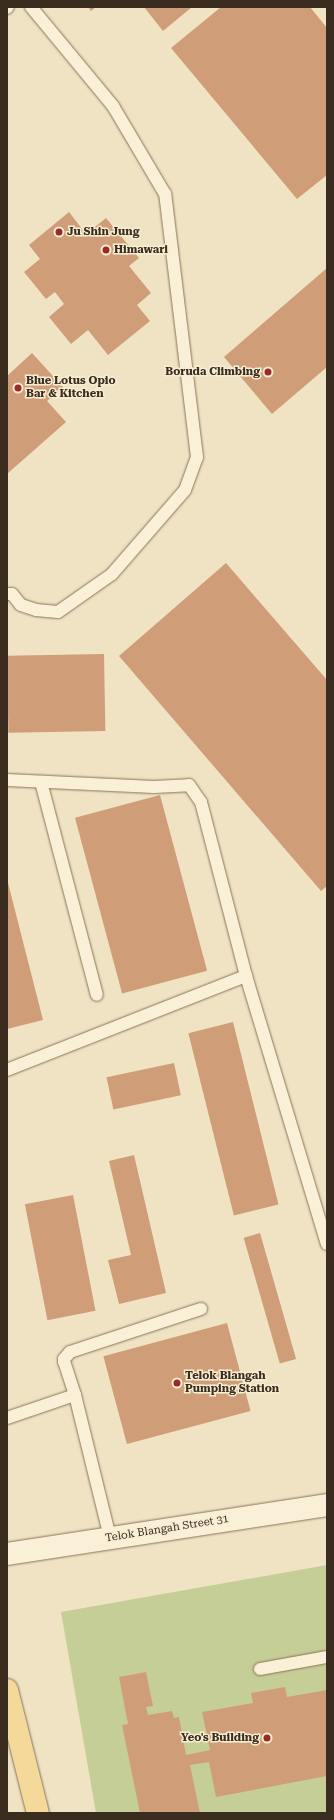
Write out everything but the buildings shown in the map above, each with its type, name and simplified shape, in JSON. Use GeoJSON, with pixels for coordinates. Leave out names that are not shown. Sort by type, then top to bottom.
{"type":"FeatureCollection","features":[{"type":"Feature","properties":{"kind":"main road"},"geometry":{"type":"LineString","coordinates":[[7,1690],[38,1813]]}},
{"type":"Feature","properties":{"kind":"street","name":"Telok Blangah Street 31"},"geometry":{"type":"LineString","coordinates":[[7,1554],[327,1505]]}},
{"type":"Feature","properties":{"kind":"lane"},"geometry":{"type":"LineString","coordinates":[[7,594],[12,594],[21,605],[36,610],[58,612],[106,578],[185,490],[197,457],[165,194],[113,106],[31,7]]}},
{"type":"Feature","properties":{"kind":"lane"},"geometry":{"type":"LineString","coordinates":[[7,780],[154,786],[189,785],[200,802],[246,976],[327,1244]]}},
{"type":"Feature","properties":{"kind":"lane"},"geometry":{"type":"LineString","coordinates":[[41,782],[97,995]]}},
{"type":"Feature","properties":{"kind":"lane"},"geometry":{"type":"LineString","coordinates":[[7,1070],[246,976]]}},
{"type":"Feature","properties":{"kind":"lane"},"geometry":{"type":"LineString","coordinates":[[110,1538],[64,1359],[70,1352],[201,1309]]}},
{"type":"Feature","properties":{"kind":"lane"},"geometry":{"type":"LineString","coordinates":[[7,1418],[74,1394]]}},
{"type":"Feature","properties":{"kind":"lane"},"geometry":{"type":"LineString","coordinates":[[260,1669],[327,1657]]}},
{"type":"Feature","properties":{"kind":"green space"},"geometry":{"type":"Polygon","coordinates":[[[327,1565],[327,1813],[96,1813],[61,1612],[327,1565]]]}},
{"type":"Feature","properties":{"kind":"place","name":"Ju Shin Jung"},"geometry":{"type":"Point","coordinates":[59,232]}},
{"type":"Feature","properties":{"kind":"place","name":"Himawari"},"geometry":{"type":"Point","coordinates":[106,250]}},
{"type":"Feature","properties":{"kind":"place","name":"Boruda Climbing"},"geometry":{"type":"Point","coordinates":[268,372]}},
{"type":"Feature","properties":{"kind":"place","name":"Blue Lotus Opio Bar & Kitchen"},"geometry":{"type":"Point","coordinates":[18,388]}},
{"type":"Feature","properties":{"kind":"place","name":"Telok Blangah Pumping Station"},"geometry":{"type":"Point","coordinates":[177,1383]}},
{"type":"Feature","properties":{"kind":"place","name":"Yeo's Building"},"geometry":{"type":"Point","coordinates":[267,1738]}}]}
